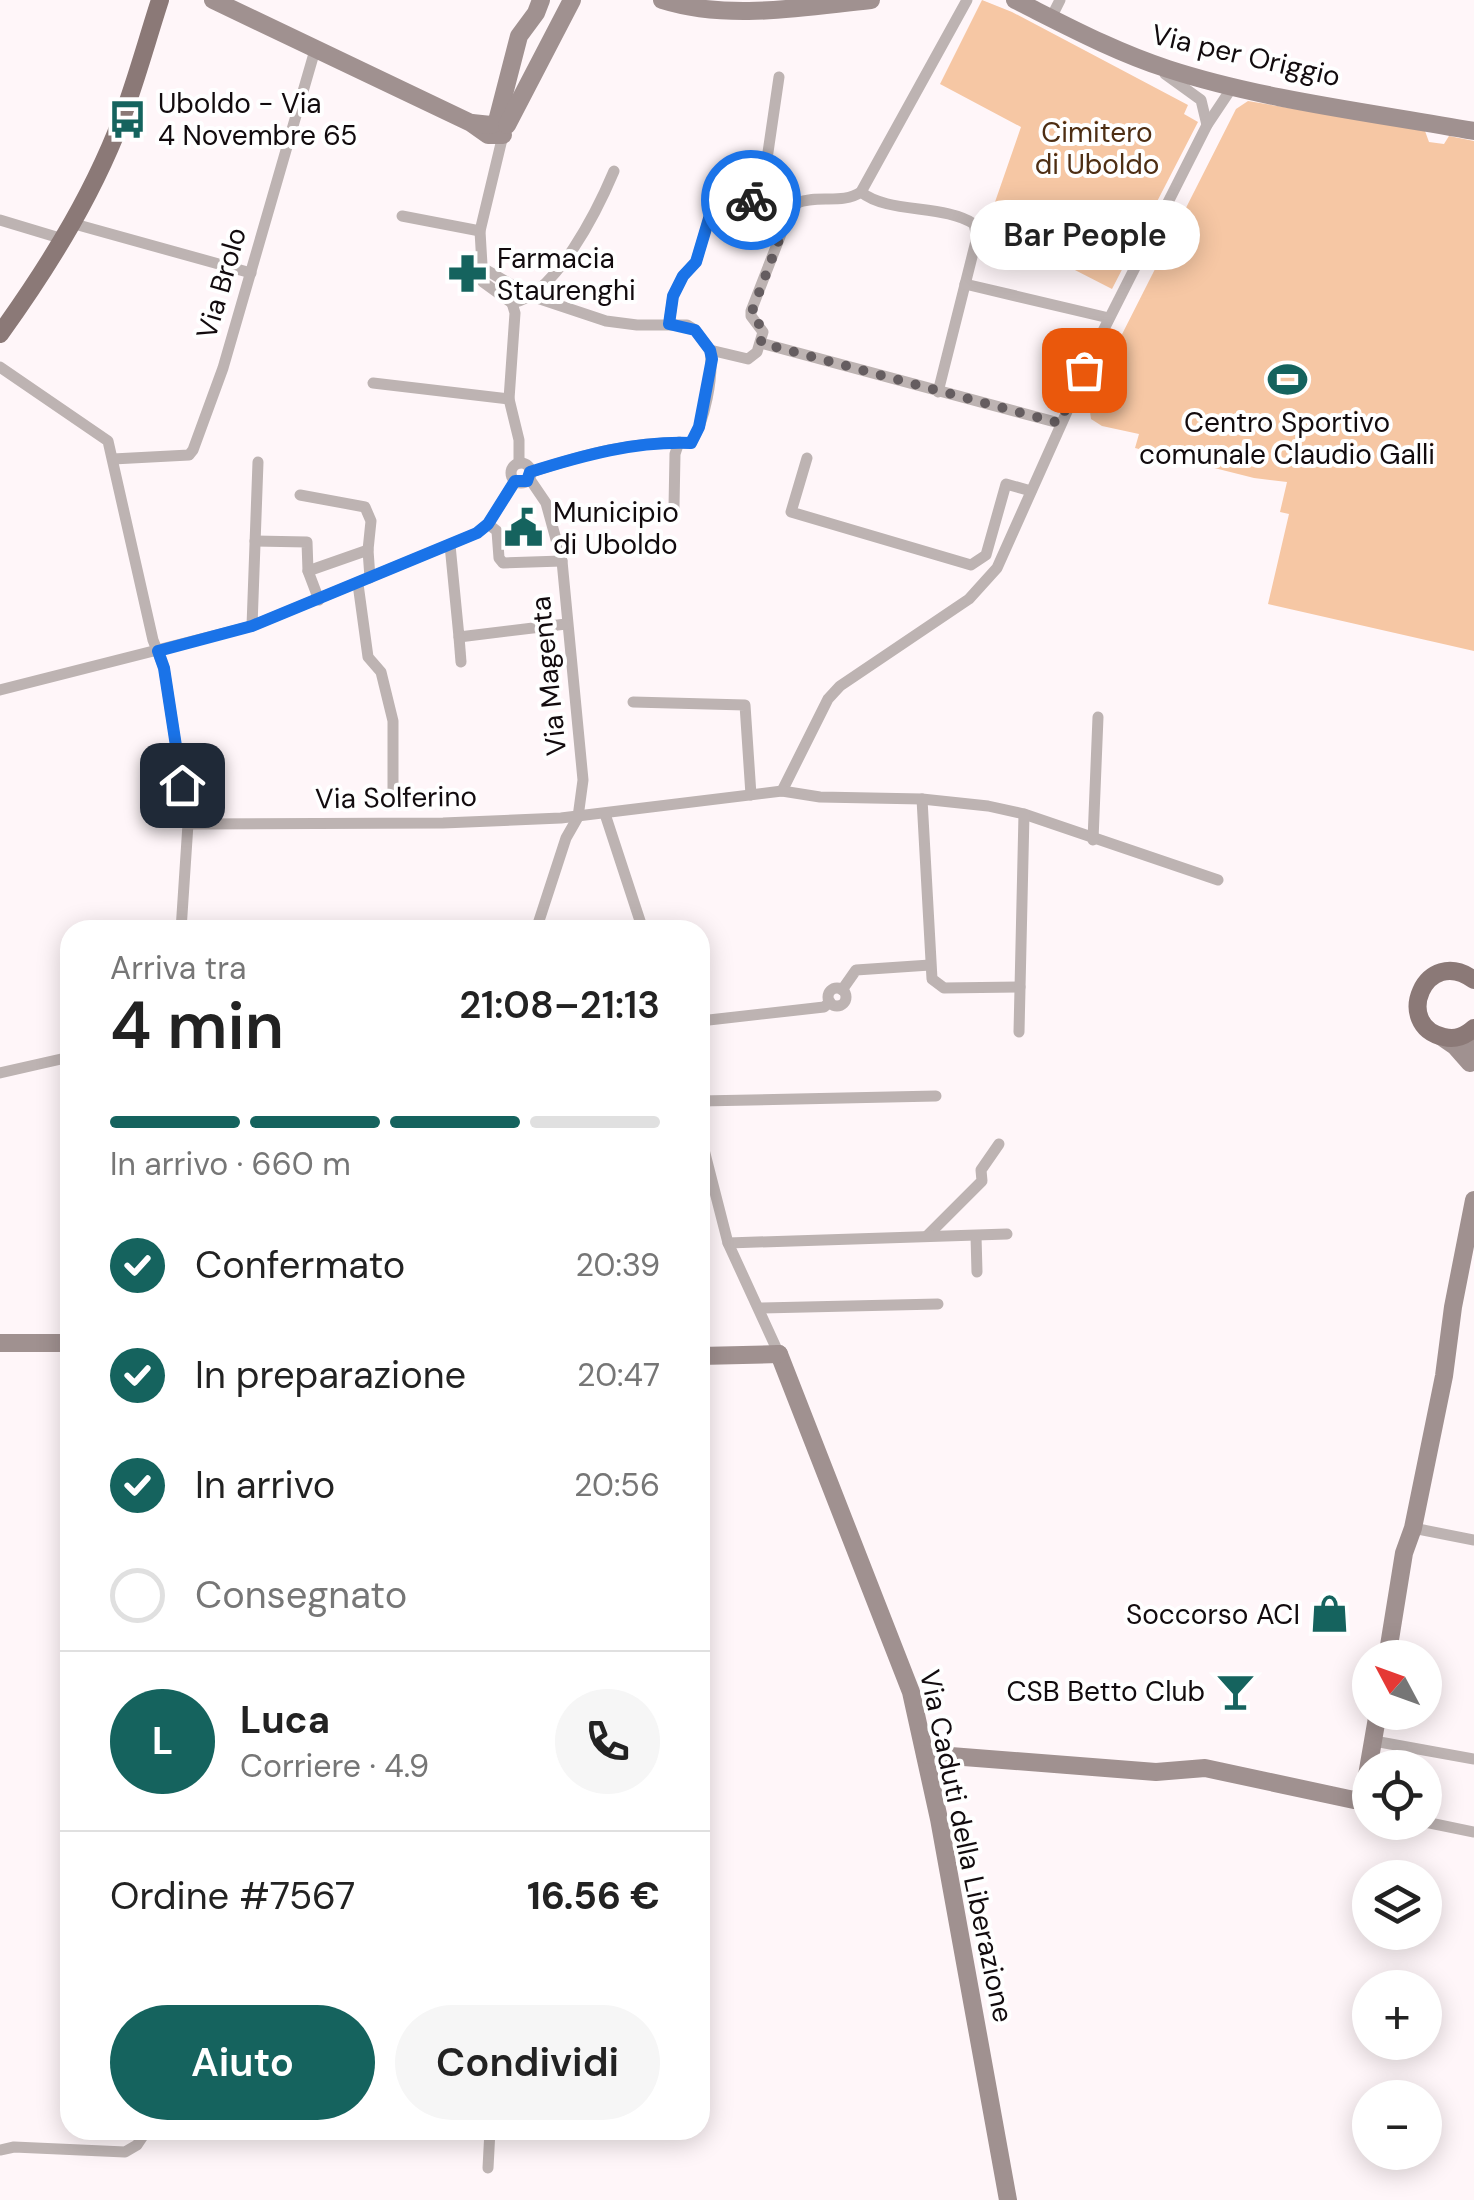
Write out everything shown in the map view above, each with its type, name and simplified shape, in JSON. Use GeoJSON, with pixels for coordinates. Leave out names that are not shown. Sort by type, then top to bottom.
{"type":"FeatureCollection","features":[{"type":"Feature","properties":{"kind":"main road"},"geometry":{"type":"LineString","coordinates":[[0,334],[67,231],[102,163],[126,106],[160,0]]}},
{"type":"Feature","properties":{"kind":"main road"},"geometry":{"type":"LineString","coordinates":[[1469,972],[1435,975],[1424,984],[1417,1008],[1421,1021],[1442,1037],[1472,1031]]}},
{"type":"Feature","properties":{"kind":"street"},"geometry":{"type":"LineString","coordinates":[[213,0],[471,123],[488,135],[503,135]]}},
{"type":"Feature","properties":{"kind":"street"},"geometry":{"type":"LineString","coordinates":[[503,135],[501,113],[518,41],[541,0]]}},
{"type":"Feature","properties":{"kind":"street"},"geometry":{"type":"LineString","coordinates":[[572,0],[517,100],[503,135],[480,231],[485,285],[512,303],[515,313],[509,399],[519,440],[519,464],[511,472],[515,481],[521,483],[530,475],[607,450],[649,442],[691,443],[699,427],[710,350]]}},
{"type":"Feature","properties":{"kind":"street"},"geometry":{"type":"LineString","coordinates":[[662,0],[694,8],[872,0]]}},
{"type":"Feature","properties":{"kind":"street"},"geometry":{"type":"LineString","coordinates":[[481,268],[531,296],[606,320],[692,327],[710,350],[752,358],[761,343],[762,328],[751,314],[788,216],[805,199],[846,199],[861,192],[967,0]]}},
{"type":"Feature","properties":{"kind":"street","name":"Via per Origgio"},"geometry":{"type":"LineString","coordinates":[[1015,0],[1146,62],[1229,85],[1474,131]]}},
{"type":"Feature","properties":{"kind":"street"},"geometry":{"type":"LineString","coordinates":[[1051,18],[1060,0]]}},
{"type":"Feature","properties":{"kind":"street"},"geometry":{"type":"LineString","coordinates":[[528,23],[546,28],[548,47]]}},
{"type":"Feature","properties":{"kind":"street"},"geometry":{"type":"LineString","coordinates":[[518,41],[527,54],[548,47]]}},
{"type":"Feature","properties":{"kind":"street","name":"Via Brolo"},"geometry":{"type":"LineString","coordinates":[[113,458],[188,455],[193,450],[222,368],[316,50]]}},
{"type":"Feature","properties":{"kind":"street"},"geometry":{"type":"LineString","coordinates":[[1146,62],[1202,100],[1207,124]]}},
{"type":"Feature","properties":{"kind":"street"},"geometry":{"type":"LineString","coordinates":[[762,200],[779,76]]}},
{"type":"Feature","properties":{"kind":"street"},"geometry":{"type":"LineString","coordinates":[[782,791],[828,699],[853,674],[950,614],[982,586],[1009,547],[1059,423],[1207,124],[1214,98],[1229,85]]}},
{"type":"Feature","properties":{"kind":"street"},"geometry":{"type":"LineString","coordinates":[[471,123],[494,124],[501,113]]}},
{"type":"Feature","properties":{"kind":"street"},"geometry":{"type":"LineString","coordinates":[[512,303],[531,296],[571,250],[600,204],[614,172]]}},
{"type":"Feature","properties":{"kind":"street"},"geometry":{"type":"LineString","coordinates":[[861,192],[872,199],[939,212],[974,224],[977,237],[938,392]]}},
{"type":"Feature","properties":{"kind":"street"},"geometry":{"type":"LineString","coordinates":[[669,324],[673,296],[696,262],[713,205],[724,200],[797,203]]}},
{"type":"Feature","properties":{"kind":"street"},"geometry":{"type":"LineString","coordinates":[[402,216],[480,231]]}},
{"type":"Feature","properties":{"kind":"street"},"geometry":{"type":"LineString","coordinates":[[0,220],[67,231],[251,273]]}},
{"type":"Feature","properties":{"kind":"street"},"geometry":{"type":"LineString","coordinates":[[965,284],[1110,318]]}},
{"type":"Feature","properties":{"kind":"street"},"geometry":{"type":"LineString","coordinates":[[761,343],[1059,423]]}},
{"type":"Feature","properties":{"kind":"street"},"geometry":{"type":"LineString","coordinates":[[0,367],[108,441],[164,668],[188,824],[182,920]]}},
{"type":"Feature","properties":{"kind":"street"},"geometry":{"type":"LineString","coordinates":[[373,382],[509,399]]}},
{"type":"Feature","properties":{"kind":"street"},"geometry":{"type":"LineString","coordinates":[[674,507],[678,442]]}},
{"type":"Feature","properties":{"kind":"street"},"geometry":{"type":"LineString","coordinates":[[807,458],[791,512],[971,565],[986,555],[1006,484],[1031,491]]}},
{"type":"Feature","properties":{"kind":"street"},"geometry":{"type":"LineString","coordinates":[[252,626],[258,462]]}},
{"type":"Feature","properties":{"kind":"street"},"geometry":{"type":"LineString","coordinates":[[519,464],[528,466],[530,475]]}},
{"type":"Feature","properties":{"kind":"street","name":"Via Magenta"},"geometry":{"type":"LineString","coordinates":[[530,475],[546,503],[562,561],[583,780],[578,816],[566,838],[539,920]]}},
{"type":"Feature","properties":{"kind":"street"},"geometry":{"type":"LineString","coordinates":[[0,690],[252,626],[318,600],[477,533],[488,524],[515,481]]}},
{"type":"Feature","properties":{"kind":"street"},"geometry":{"type":"LineString","coordinates":[[300,495],[365,506],[372,521],[364,581],[368,657],[381,672],[392,721],[394,795]]}},
{"type":"Feature","properties":{"kind":"street"},"geometry":{"type":"LineString","coordinates":[[488,524],[498,531],[499,558],[503,563],[562,561]]}},
{"type":"Feature","properties":{"kind":"street"},"geometry":{"type":"LineString","coordinates":[[255,541],[307,542],[308,571],[318,600]]}},
{"type":"Feature","properties":{"kind":"street"},"geometry":{"type":"LineString","coordinates":[[450,545],[461,662]]}},
{"type":"Feature","properties":{"kind":"street"},"geometry":{"type":"LineString","coordinates":[[308,571],[368,550]]}},
{"type":"Feature","properties":{"kind":"street"},"geometry":{"type":"LineString","coordinates":[[459,636],[566,624]]}},
{"type":"Feature","properties":{"kind":"street"},"geometry":{"type":"LineString","coordinates":[[633,702],[744,704],[752,795]]}},
{"type":"Feature","properties":{"kind":"street"},"geometry":{"type":"LineString","coordinates":[[1093,840],[1098,717]]}},
{"type":"Feature","properties":{"kind":"street","name":"Via Solferino"},"geometry":{"type":"LineString","coordinates":[[188,824],[443,823],[578,816],[782,791],[820,797],[988,806],[1024,814],[1218,880]]}},
{"type":"Feature","properties":{"kind":"street"},"geometry":{"type":"LineString","coordinates":[[922,800],[932,979],[940,987],[1020,987]]}},
{"type":"Feature","properties":{"kind":"street"},"geometry":{"type":"LineString","coordinates":[[605,814],[640,920]]}},
{"type":"Feature","properties":{"kind":"street"},"geometry":{"type":"LineString","coordinates":[[1019,1032],[1024,814]]}},
{"type":"Feature","properties":{"kind":"street"},"geometry":{"type":"LineString","coordinates":[[710,1020],[824,1007],[830,1002],[830,992],[842,990],[856,970],[930,965]]}},
{"type":"Feature","properties":{"kind":"street"},"geometry":{"type":"LineString","coordinates":[[1472,1031],[1472,1070]]}},
{"type":"Feature","properties":{"kind":"street"},"geometry":{"type":"LineString","coordinates":[[1442,1037],[1455,1046],[1472,1070]]}},
{"type":"Feature","properties":{"kind":"street"},"geometry":{"type":"LineString","coordinates":[[0,1072],[60,1059]]}},
{"type":"Feature","properties":{"kind":"street"},"geometry":{"type":"LineString","coordinates":[[710,1100],[936,1096]]}},
{"type":"Feature","properties":{"kind":"street"},"geometry":{"type":"LineString","coordinates":[[926,1236],[982,1182],[981,1170],[999,1144]]}},
{"type":"Feature","properties":{"kind":"street","name":"Via Caduti della Liberazione"},"geometry":{"type":"LineString","coordinates":[[710,1173],[728,1242],[779,1354],[790,1359],[796,1369],[799,1400],[912,1692],[1000,2140],[1008,2200]]}},
{"type":"Feature","properties":{"kind":"street"},"geometry":{"type":"LineString","coordinates":[[1390,1640],[1474,1200]]}},
{"type":"Feature","properties":{"kind":"street"},"geometry":{"type":"LineString","coordinates":[[728,1242],[1008,1234]]}},
{"type":"Feature","properties":{"kind":"street"},"geometry":{"type":"LineString","coordinates":[[976,1236],[976,1272]]}},
{"type":"Feature","properties":{"kind":"street"},"geometry":{"type":"LineString","coordinates":[[760,1308],[938,1304]]}},
{"type":"Feature","properties":{"kind":"street"},"geometry":{"type":"LineString","coordinates":[[0,1344],[60,1343]]}},
{"type":"Feature","properties":{"kind":"street"},"geometry":{"type":"LineString","coordinates":[[710,1356],[779,1354]]}},
{"type":"Feature","properties":{"kind":"street"},"geometry":{"type":"LineString","coordinates":[[1413,1528],[1474,1540]]}},
{"type":"Feature","properties":{"kind":"street"},"geometry":{"type":"LineString","coordinates":[[1372,1750],[1376,1730]]}},
{"type":"Feature","properties":{"kind":"street"},"geometry":{"type":"LineString","coordinates":[[1374,1741],[1474,1759]]}},
{"type":"Feature","properties":{"kind":"street"},"geometry":{"type":"LineString","coordinates":[[926,1754],[1156,1772],[1205,1768],[1352,1802]]}},
{"type":"Feature","properties":{"kind":"street"},"geometry":{"type":"LineString","coordinates":[[1442,1825],[1474,1832]]}},
{"type":"Feature","properties":{"kind":"street"},"geometry":{"type":"LineString","coordinates":[[0,2150],[111,2154],[137,2145],[140,2140]]}},
{"type":"Feature","properties":{"kind":"street"},"geometry":{"type":"LineString","coordinates":[[488,2168],[489,2140]]}},
{"type":"Feature","properties":{"kind":"green space","name":"Cimitero di Uboldo"},"geometry":{"type":"Polygon","coordinates":[[[982,0],[1188,105],[1184,114],[1198,122],[1112,289],[987,225],[1021,127],[940,84],[982,0]]]}},
{"type":"Feature","properties":{"kind":"green space","name":"Centro Sportivo comunale Claudio Galli"},"geometry":{"type":"Polygon","coordinates":[[[1248,101],[1425,131],[1429,142],[1444,144],[1449,136],[1474,141],[1474,651],[1268,604],[1289,514],[1280,512],[1287,482],[1254,478],[1135,448],[1139,434],[1102,426],[1091,419],[1089,404],[1109,360],[1236,109],[1248,101]]]}},
{"type":"Feature","properties":{"kind":"way so far"},"geometry":{"type":"LineString","coordinates":[[751,200],[797,203],[788,216],[751,314],[762,328],[761,343],[1059,423],[1084,370]]}},
{"type":"Feature","properties":{"kind":"place","name":"Uboldo - Via 4 Novembre 65"},"geometry":{"type":"Point","coordinates":[128,119]}},
{"type":"Feature","properties":{"kind":"place","name":"Farmacia Staurenghi"},"geometry":{"type":"Point","coordinates":[467,274]}},
{"type":"Feature","properties":{"kind":"place","name":"Bar People"},"geometry":{"type":"Point","coordinates":[1084,370]}},
{"type":"Feature","properties":{"kind":"place","name":"Centro Sportivo comunale Claudio Galli"},"geometry":{"type":"Point","coordinates":[1287,379]}},
{"type":"Feature","properties":{"kind":"place","name":"Municipio di Uboldo"},"geometry":{"type":"Point","coordinates":[523,528]}},
{"type":"Feature","properties":{"kind":"place","name":"Soccorso ACI"},"geometry":{"type":"Point","coordinates":[1330,1614]}},
{"type":"Feature","properties":{"kind":"place","name":"CSB Betto Club"},"geometry":{"type":"Point","coordinates":[1235,1691]}},
{"type":"Feature","properties":{"kind":"route"},"geometry":{"type":"LineString","coordinates":[[182,785],[158,651],[252,626],[477,533],[488,524],[515,481],[527,481],[530,472],[649,442],[691,443],[699,427],[712,359],[695,330],[669,324],[673,296],[696,262],[713,205],[724,200],[751,200]]}}]}
